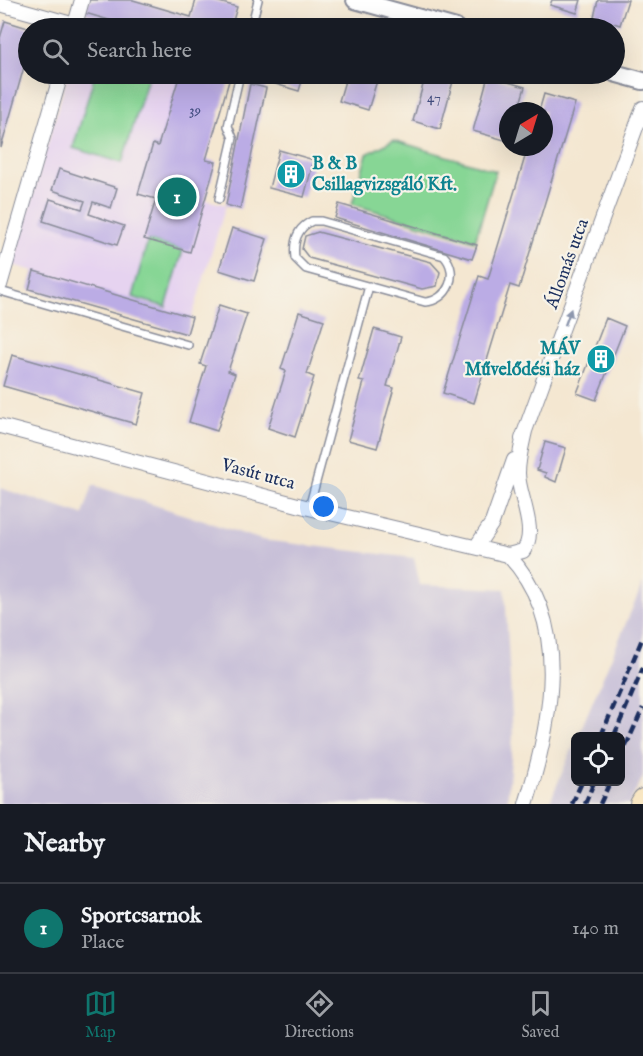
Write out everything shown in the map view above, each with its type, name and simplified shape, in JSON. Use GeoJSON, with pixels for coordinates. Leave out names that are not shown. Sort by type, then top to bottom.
{"type":"FeatureCollection","features":[{"type":"Feature","properties":{"kind":"main road"},"geometry":{"type":"LineString","coordinates":[[640,804],[643,799]]}},
{"type":"Feature","properties":{"kind":"street"},"geometry":{"type":"LineString","coordinates":[[77,18],[82,0]]}},
{"type":"Feature","properties":{"kind":"street"},"geometry":{"type":"LineString","coordinates":[[355,0],[420,18]]}},
{"type":"Feature","properties":{"kind":"street"},"geometry":{"type":"LineString","coordinates":[[0,4],[45,18]]}},
{"type":"Feature","properties":{"kind":"street"},"geometry":{"type":"LineString","coordinates":[[625,76],[643,81]]}},
{"type":"Feature","properties":{"kind":"street"},"geometry":{"type":"LineString","coordinates":[[0,285],[58,84]]}},
{"type":"Feature","properties":{"kind":"street","name":"Állomás utca"},"geometry":{"type":"LineString","coordinates":[[476,548],[492,523],[643,108]]}},
{"type":"Feature","properties":{"kind":"street","name":"Vasút utca"},"geometry":{"type":"LineString","coordinates":[[0,426],[309,508],[508,555]]}},
{"type":"Feature","properties":{"kind":"street","name":"Állomás utca"},"geometry":{"type":"LineString","coordinates":[[508,555],[523,551],[528,540],[528,523],[519,490],[518,473],[525,431]]}},
{"type":"Feature","properties":{"kind":"street"},"geometry":{"type":"LineString","coordinates":[[508,555],[521,569],[531,586],[544,616],[551,644],[552,670],[543,742],[526,804]]}},
{"type":"Feature","properties":{"kind":"lane"},"geometry":{"type":"LineString","coordinates":[[254,18],[258,0]]}},
{"type":"Feature","properties":{"kind":"lane"},"geometry":{"type":"LineString","coordinates":[[219,199],[233,138],[228,126],[238,84]]}},
{"type":"Feature","properties":{"kind":"lane"},"geometry":{"type":"LineString","coordinates":[[321,221],[435,252],[450,262],[452,272],[446,292],[432,302],[369,286],[306,268],[295,258],[297,235],[306,225],[321,221]]}},
{"type":"Feature","properties":{"kind":"lane"},"geometry":{"type":"LineString","coordinates":[[309,508],[369,286]]}},
{"type":"Feature","properties":{"kind":"lane"},"geometry":{"type":"LineString","coordinates":[[0,291],[188,345]]}},
{"type":"Feature","properties":{"kind":"shaded area"},"geometry":{"type":"Polygon","coordinates":[[[65,84],[228,84],[206,159],[216,162],[206,200],[226,205],[192,317],[13,265],[65,84]]]}},
{"type":"Feature","properties":{"kind":"shaded area"},"geometry":{"type":"Polygon","coordinates":[[[93,485],[262,540],[414,558],[420,585],[505,589],[513,736],[507,804],[0,804],[0,488],[83,515],[93,485]]]}},
{"type":"Feature","properties":{"kind":"shaded area"},"geometry":{"type":"Polygon","coordinates":[[[643,583],[643,777],[629,804],[549,804],[571,752],[571,786],[625,786],[625,732],[580,732],[643,583]]]}},
{"type":"Feature","properties":{"kind":"green space"},"geometry":{"type":"Polygon","coordinates":[[[92,84],[146,84],[122,163],[73,148],[92,84]]]}},
{"type":"Feature","properties":{"kind":"green space"},"geometry":{"type":"Polygon","coordinates":[[[393,140],[496,171],[475,241],[352,204],[367,154],[393,140]]]}},
{"type":"Feature","properties":{"kind":"green space"},"geometry":{"type":"Polygon","coordinates":[[[148,240],[183,250],[166,307],[132,297],[148,240]]]}},
{"type":"Feature","properties":{"kind":"building"},"geometry":{"type":"Polygon","coordinates":[[[89,0],[133,0],[191,17],[196,0],[212,0],[237,7],[234,18],[102,18],[85,13],[89,0]]]}},
{"type":"Feature","properties":{"kind":"building"},"geometry":{"type":"Polygon","coordinates":[[[552,0],[581,0],[577,13],[550,5],[552,0]]]}},
{"type":"Feature","properties":{"kind":"building"},"geometry":{"type":"Polygon","coordinates":[[[598,0],[628,0],[622,18],[594,17],[598,0]]]}},
{"type":"Feature","properties":{"kind":"building"},"geometry":{"type":"Polygon","coordinates":[[[5,21],[18,25],[19,84],[1,148],[0,38],[5,21]]]}},
{"type":"Feature","properties":{"kind":"building"},"geometry":{"type":"Polygon","coordinates":[[[177,84],[228,84],[206,160],[216,162],[190,252],[144,239],[156,199],[138,194],[153,144],[158,146],[177,84]]]}},
{"type":"Feature","properties":{"kind":"building"},"geometry":{"type":"Polygon","coordinates":[[[250,84],[266,88],[240,209],[226,205],[250,84]]]}},
{"type":"Feature","properties":{"kind":"building"},"geometry":{"type":"Polygon","coordinates":[[[275,84],[301,84],[299,91],[275,84]]]}},
{"type":"Feature","properties":{"kind":"building"},"geometry":{"type":"Polygon","coordinates":[[[344,84],[376,84],[368,110],[339,101],[344,84]]]}},
{"type":"Feature","properties":{"kind":"building"},"geometry":{"type":"Polygon","coordinates":[[[423,84],[452,84],[440,129],[413,121],[423,84]]]}},
{"type":"Feature","properties":{"kind":"building"},"geometry":{"type":"Polygon","coordinates":[[[486,84],[515,84],[525,87],[521,102],[499,102],[499,138],[473,131],[486,84]]]}},
{"type":"Feature","properties":{"kind":"building"},"geometry":{"type":"Polygon","coordinates":[[[544,94],[575,103],[519,288],[510,285],[474,403],[443,393],[479,276],[488,279],[525,156],[553,156],[553,102],[542,102],[544,94]]]}},
{"type":"Feature","properties":{"kind":"building","name":"B & B Csillagvizsgáló Kft."},"geometry":{"type":"Polygon","coordinates":[[[279,150],[314,160],[304,197],[269,188],[279,150]]]}},
{"type":"Feature","properties":{"kind":"building"},"geometry":{"type":"Polygon","coordinates":[[[59,169],[117,188],[111,208],[93,202],[89,214],[124,226],[117,245],[43,221],[50,199],[82,209],[85,201],[52,190],[59,169]]]}},
{"type":"Feature","properties":{"kind":"building"},"geometry":{"type":"Polygon","coordinates":[[[339,204],[477,245],[472,259],[335,218],[339,204]]]}},
{"type":"Feature","properties":{"kind":"building"},"geometry":{"type":"Polygon","coordinates":[[[232,228],[267,239],[254,281],[219,270],[232,228]]]}},
{"type":"Feature","properties":{"kind":"building"},"geometry":{"type":"Polygon","coordinates":[[[318,232],[431,262],[440,272],[437,286],[422,289],[309,258],[302,249],[305,236],[318,232]]]}},
{"type":"Feature","properties":{"kind":"building"},"geometry":{"type":"Polygon","coordinates":[[[34,271],[192,317],[187,334],[29,289],[34,271]]]}},
{"type":"Feature","properties":{"kind":"building"},"geometry":{"type":"Polygon","coordinates":[[[219,305],[247,314],[228,371],[235,374],[217,431],[189,422],[206,366],[200,364],[219,305]]]}},
{"type":"Feature","properties":{"kind":"building"},"geometry":{"type":"Polygon","coordinates":[[[299,312],[324,320],[307,374],[314,377],[295,437],[268,428],[286,371],[281,369],[299,312]]]}},
{"type":"Feature","properties":{"kind":"building","name":"MÁV Művelődési ház"},"geometry":{"type":"Polygon","coordinates":[[[606,318],[625,326],[596,400],[577,393],[606,318]]]}},
{"type":"Feature","properties":{"kind":"building"},"geometry":{"type":"Polygon","coordinates":[[[374,329],[401,337],[387,386],[394,388],[377,448],[348,440],[364,382],[359,381],[374,329]]]}},
{"type":"Feature","properties":{"kind":"building"},"geometry":{"type":"Polygon","coordinates":[[[12,355],[145,393],[136,424],[3,386],[12,355]]]}},
{"type":"Feature","properties":{"kind":"building"},"geometry":{"type":"Polygon","coordinates":[[[545,442],[566,448],[556,482],[545,477],[546,473],[537,470],[545,442]]]}},
{"type":"Feature","properties":{"kind":"railway"},"geometry":{"type":"LineString","coordinates":[[603,732],[643,637]]}},
{"type":"Feature","properties":{"kind":"railway"},"geometry":{"type":"LineString","coordinates":[[616,732],[643,668]]}},
{"type":"Feature","properties":{"kind":"railway"},"geometry":{"type":"LineString","coordinates":[[625,748],[643,708]]}},
{"type":"Feature","properties":{"kind":"railway"},"geometry":{"type":"LineString","coordinates":[[572,804],[580,786]]}},
{"type":"Feature","properties":{"kind":"railway"},"geometry":{"type":"LineString","coordinates":[[585,804],[592,786]]}},
{"type":"Feature","properties":{"kind":"railway"},"geometry":{"type":"LineString","coordinates":[[600,804],[608,786]]}},
{"type":"Feature","properties":{"kind":"place","name":"B & B Csillagvizsgáló Kft."},"geometry":{"type":"Point","coordinates":[291,174]}},
{"type":"Feature","properties":{"kind":"place","name":"Sportcsarnok"},"geometry":{"type":"Point","coordinates":[177,197]}},
{"type":"Feature","properties":{"kind":"place","name":"MÁV Művelődési ház"},"geometry":{"type":"Point","coordinates":[601,359]}}]}
